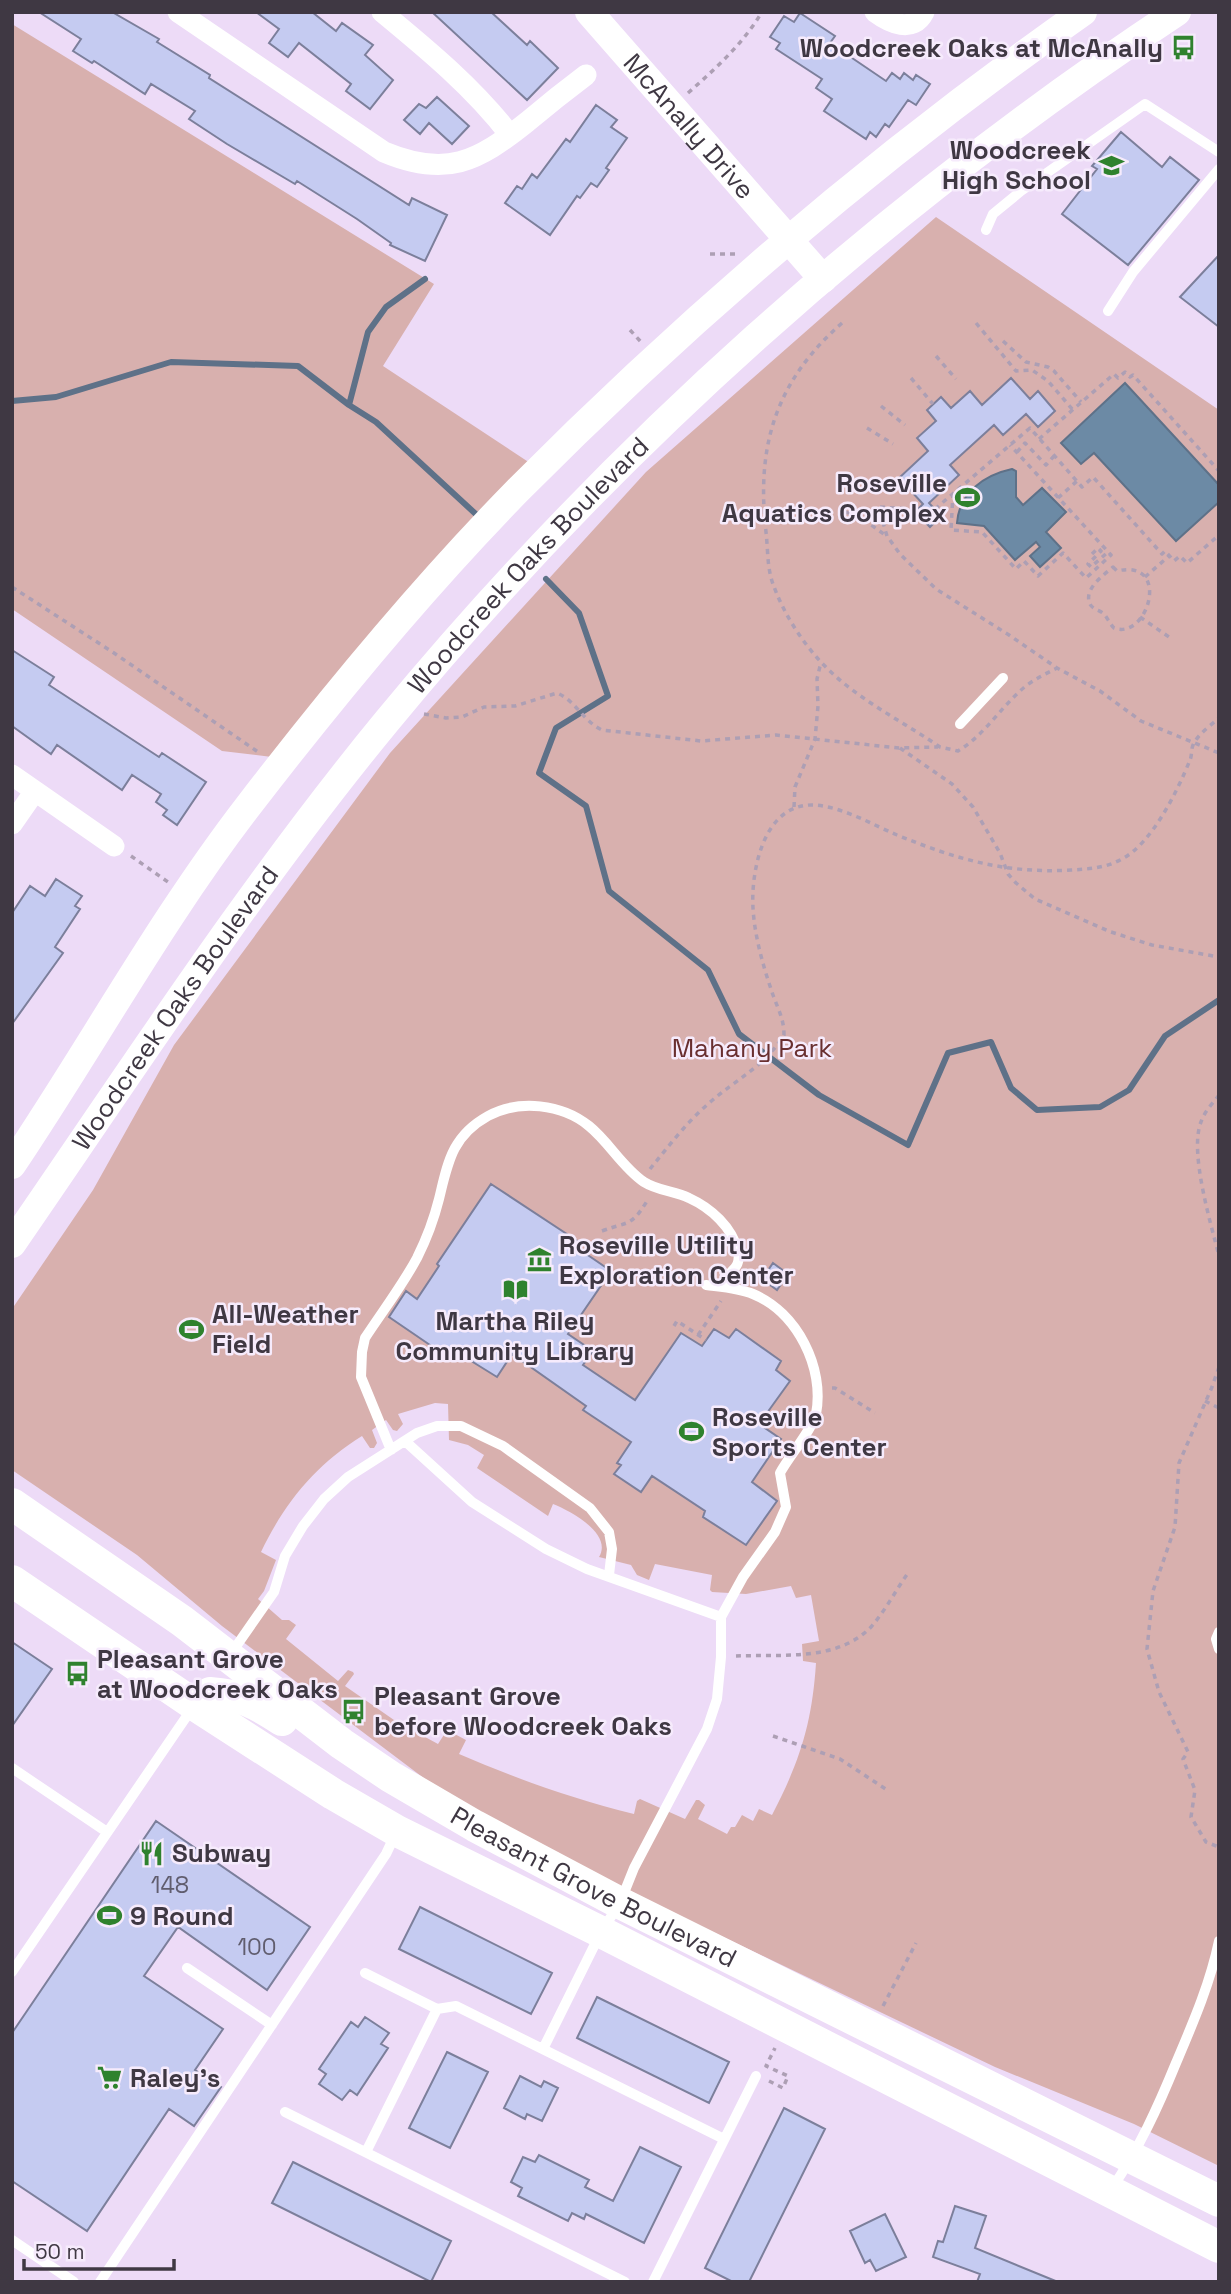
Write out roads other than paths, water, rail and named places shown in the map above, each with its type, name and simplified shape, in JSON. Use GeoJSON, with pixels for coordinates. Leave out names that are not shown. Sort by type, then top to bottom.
{"type":"FeatureCollection","features":[{"type":"Feature","properties":{"kind":"main road","name":"McAnally Drive"},"geometry":{"type":"LineString","coordinates":[[589,12],[823,279]]}},
{"type":"Feature","properties":{"kind":"main road","name":"Woodcreek Oaks Boulevard"},"geometry":{"type":"LineString","coordinates":[[12,1165],[187,894],[247,807],[441,573],[517,492],[657,358],[790,240],[933,122],[1083,12]]}},
{"type":"Feature","properties":{"kind":"main road","name":"Woodcreek Oaks Boulevard"},"geometry":{"type":"LineString","coordinates":[[12,1244],[277,861],[400,705],[526,563],[628,455],[701,387],[870,240],[1024,121],[1177,12]]}},
{"type":"Feature","properties":{"kind":"main road","name":"Pleasant Grove Boulevard"},"geometry":{"type":"LineString","coordinates":[[12,1494],[25,1513],[147,1596],[342,1744],[391,1777],[509,1845],[620,1903],[1219,2201]]}},
{"type":"Feature","properties":{"kind":"main road","name":"Pleasant Grove Boulevard"},"geometry":{"type":"LineString","coordinates":[[12,1581],[195,1705],[333,1794],[397,1831],[1219,2247]]}},
{"type":"Feature","properties":{"kind":"main road"},"geometry":{"type":"LineString","coordinates":[[195,1705],[210,1693],[244,1698],[263,1707],[324,1748],[391,1777]]}},
{"type":"Feature","properties":{"kind":"street"},"geometry":{"type":"LineString","coordinates":[[178,12],[384,152],[405,161],[428,165],[448,164],[483,154],[586,75]]}},
{"type":"Feature","properties":{"kind":"street"},"geometry":{"type":"LineString","coordinates":[[382,12],[471,90],[510,135]]}},
{"type":"Feature","properties":{"kind":"street"},"geometry":{"type":"LineString","coordinates":[[875,12],[892,24],[908,26],[925,12]]}},
{"type":"Feature","properties":{"kind":"street"},"geometry":{"type":"LineString","coordinates":[[12,775],[114,846]]}},
{"type":"Feature","properties":{"kind":"street"},"geometry":{"type":"LineString","coordinates":[[12,824],[35,791]]}},
{"type":"Feature","properties":{"kind":"lane"},"geometry":{"type":"LineString","coordinates":[[986,230],[993,214],[1021,191],[1145,103],[1219,152]]}},
{"type":"Feature","properties":{"kind":"lane"},"geometry":{"type":"LineString","coordinates":[[1108,311],[1133,272],[1219,169]]}},
{"type":"Feature","properties":{"kind":"lane"},"geometry":{"type":"LineString","coordinates":[[960,724],[1003,678]]}},
{"type":"Feature","properties":{"kind":"lane"},"geometry":{"type":"LineString","coordinates":[[391,1450],[361,1377],[365,1338],[423,1246],[439,1200],[451,1152],[476,1124],[499,1111],[523,1105],[547,1108],[576,1117],[590,1127],[639,1178],[690,1198],[725,1223],[737,1249],[739,1262],[734,1270],[725,1276],[726,1287]]}},
{"type":"Feature","properties":{"kind":"lane"},"geometry":{"type":"LineString","coordinates":[[542,2049],[601,1932],[620,1903],[634,1868],[707,1729],[717,1699],[721,1617],[743,1577],[775,1532],[786,1507],[780,1473],[815,1416],[818,1388],[816,1372],[803,1341],[782,1314],[767,1301],[752,1294],[706,1284]]}},
{"type":"Feature","properties":{"kind":"lane"},"geometry":{"type":"LineString","coordinates":[[229,1657],[274,1591],[285,1556],[324,1499],[348,1477],[405,1441],[437,1426],[461,1426],[503,1446],[590,1508],[608,1532],[612,1549],[609,1575]]}},
{"type":"Feature","properties":{"kind":"lane"},"geometry":{"type":"LineString","coordinates":[[405,1441],[472,1502],[546,1549],[587,1569],[721,1617]]}},
{"type":"Feature","properties":{"kind":"lane"},"geometry":{"type":"LineString","coordinates":[[1219,1632],[1216,1639],[1219,1649]]}},
{"type":"Feature","properties":{"kind":"lane"},"geometry":{"type":"LineString","coordinates":[[13,1971],[195,1705]]}},
{"type":"Feature","properties":{"kind":"lane"},"geometry":{"type":"LineString","coordinates":[[12,1768],[107,1832]]}},
{"type":"Feature","properties":{"kind":"lane"},"geometry":{"type":"LineString","coordinates":[[100,2282],[386,1854],[397,1831]]}},
{"type":"Feature","properties":{"kind":"lane"},"geometry":{"type":"LineString","coordinates":[[1109,2193],[1133,2158],[1188,2036],[1211,1976],[1219,1941]]}},
{"type":"Feature","properties":{"kind":"lane"},"geometry":{"type":"LineString","coordinates":[[187,1968],[272,2025]]}},
{"type":"Feature","properties":{"kind":"lane"},"geometry":{"type":"LineString","coordinates":[[365,1973],[437,2009],[456,2006],[724,2139]]}},
{"type":"Feature","properties":{"kind":"lane"},"geometry":{"type":"LineString","coordinates":[[366,2152],[437,2009]]}},
{"type":"Feature","properties":{"kind":"lane"},"geometry":{"type":"LineString","coordinates":[[653,2282],[756,2076]]}},
{"type":"Feature","properties":{"kind":"lane"},"geometry":{"type":"LineString","coordinates":[[285,2112],[625,2282]]}},
{"type":"Feature","properties":{"kind":"lane"},"geometry":{"type":"LineString","coordinates":[[12,2240],[74,2282]]}},
{"type":"Feature","properties":{"kind":"water"},"geometry":{"type":"Polygon","coordinates":[[[1125,383],[1219,485],[1219,502],[1176,541],[1094,453],[1081,464],[1061,443],[1125,383]]]}},
{"type":"Feature","properties":{"kind":"water"},"geometry":{"type":"Polygon","coordinates":[[[1012,469],[1016,471],[1016,497],[1023,505],[1042,488],[1066,512],[1046,532],[1061,548],[1040,567],[1030,556],[1040,547],[1036,542],[1015,560],[984,526],[957,523],[963,503],[975,487],[992,476],[1012,469]]]}},
{"type":"Feature","properties":{"kind":"waterway"},"geometry":{"type":"LineString","coordinates":[[349,405],[368,332],[386,307],[425,279]]}},
{"type":"Feature","properties":{"kind":"waterway"},"geometry":{"type":"LineString","coordinates":[[12,401],[56,397],[171,362],[298,366],[376,422],[479,517]]}},
{"type":"Feature","properties":{"kind":"waterway"},"geometry":{"type":"LineString","coordinates":[[546,579],[579,613],[608,696],[556,728],[539,773],[586,806],[609,891],[708,970],[739,1034],[819,1095],[908,1145],[948,1053],[991,1042],[1011,1088],[1037,1110],[1100,1107],[1129,1090],[1165,1036],[1219,1000]]}},
{"type":"Feature","properties":{"kind":"place","name":"Woodcreek Oaks at McAnally"},"geometry":{"type":"Point","coordinates":[1183,48]}},
{"type":"Feature","properties":{"kind":"place","name":"Woodcreek High School"},"geometry":{"type":"Point","coordinates":[1111,165]}},
{"type":"Feature","properties":{"kind":"place","name":"Roseville Aquatics Complex"},"geometry":{"type":"Point","coordinates":[967,498]}},
{"type":"Feature","properties":{"kind":"place","name":"Roseville Utility Exploration Center"},"geometry":{"type":"Point","coordinates":[539,1260]}},
{"type":"Feature","properties":{"kind":"place","name":"Martha Riley Community Library"},"geometry":{"type":"Point","coordinates":[515,1289]}},
{"type":"Feature","properties":{"kind":"place","name":"All-Weather Field"},"geometry":{"type":"Point","coordinates":[192,1329]}},
{"type":"Feature","properties":{"kind":"place","name":"Roseville Sports Center"},"geometry":{"type":"Point","coordinates":[692,1432]}},
{"type":"Feature","properties":{"kind":"place","name":"Pleasant Grove at Woodcreek Oaks"},"geometry":{"type":"Point","coordinates":[77,1674]}},
{"type":"Feature","properties":{"kind":"place","name":"Pleasant Grove before Woodcreek Oaks"},"geometry":{"type":"Point","coordinates":[354,1711]}},
{"type":"Feature","properties":{"kind":"place","name":"Subway"},"geometry":{"type":"Point","coordinates":[152,1853]}},
{"type":"Feature","properties":{"kind":"place","name":"9 Round"},"geometry":{"type":"Point","coordinates":[110,1916]}},
{"type":"Feature","properties":{"kind":"place","name":"Raley's"},"geometry":{"type":"Point","coordinates":[110,2078]}},
{"type":"Feature","properties":{"kind":"park label","name":"Mahany Park"},"geometry":{"type":"Point","coordinates":[752,1048]}}]}
